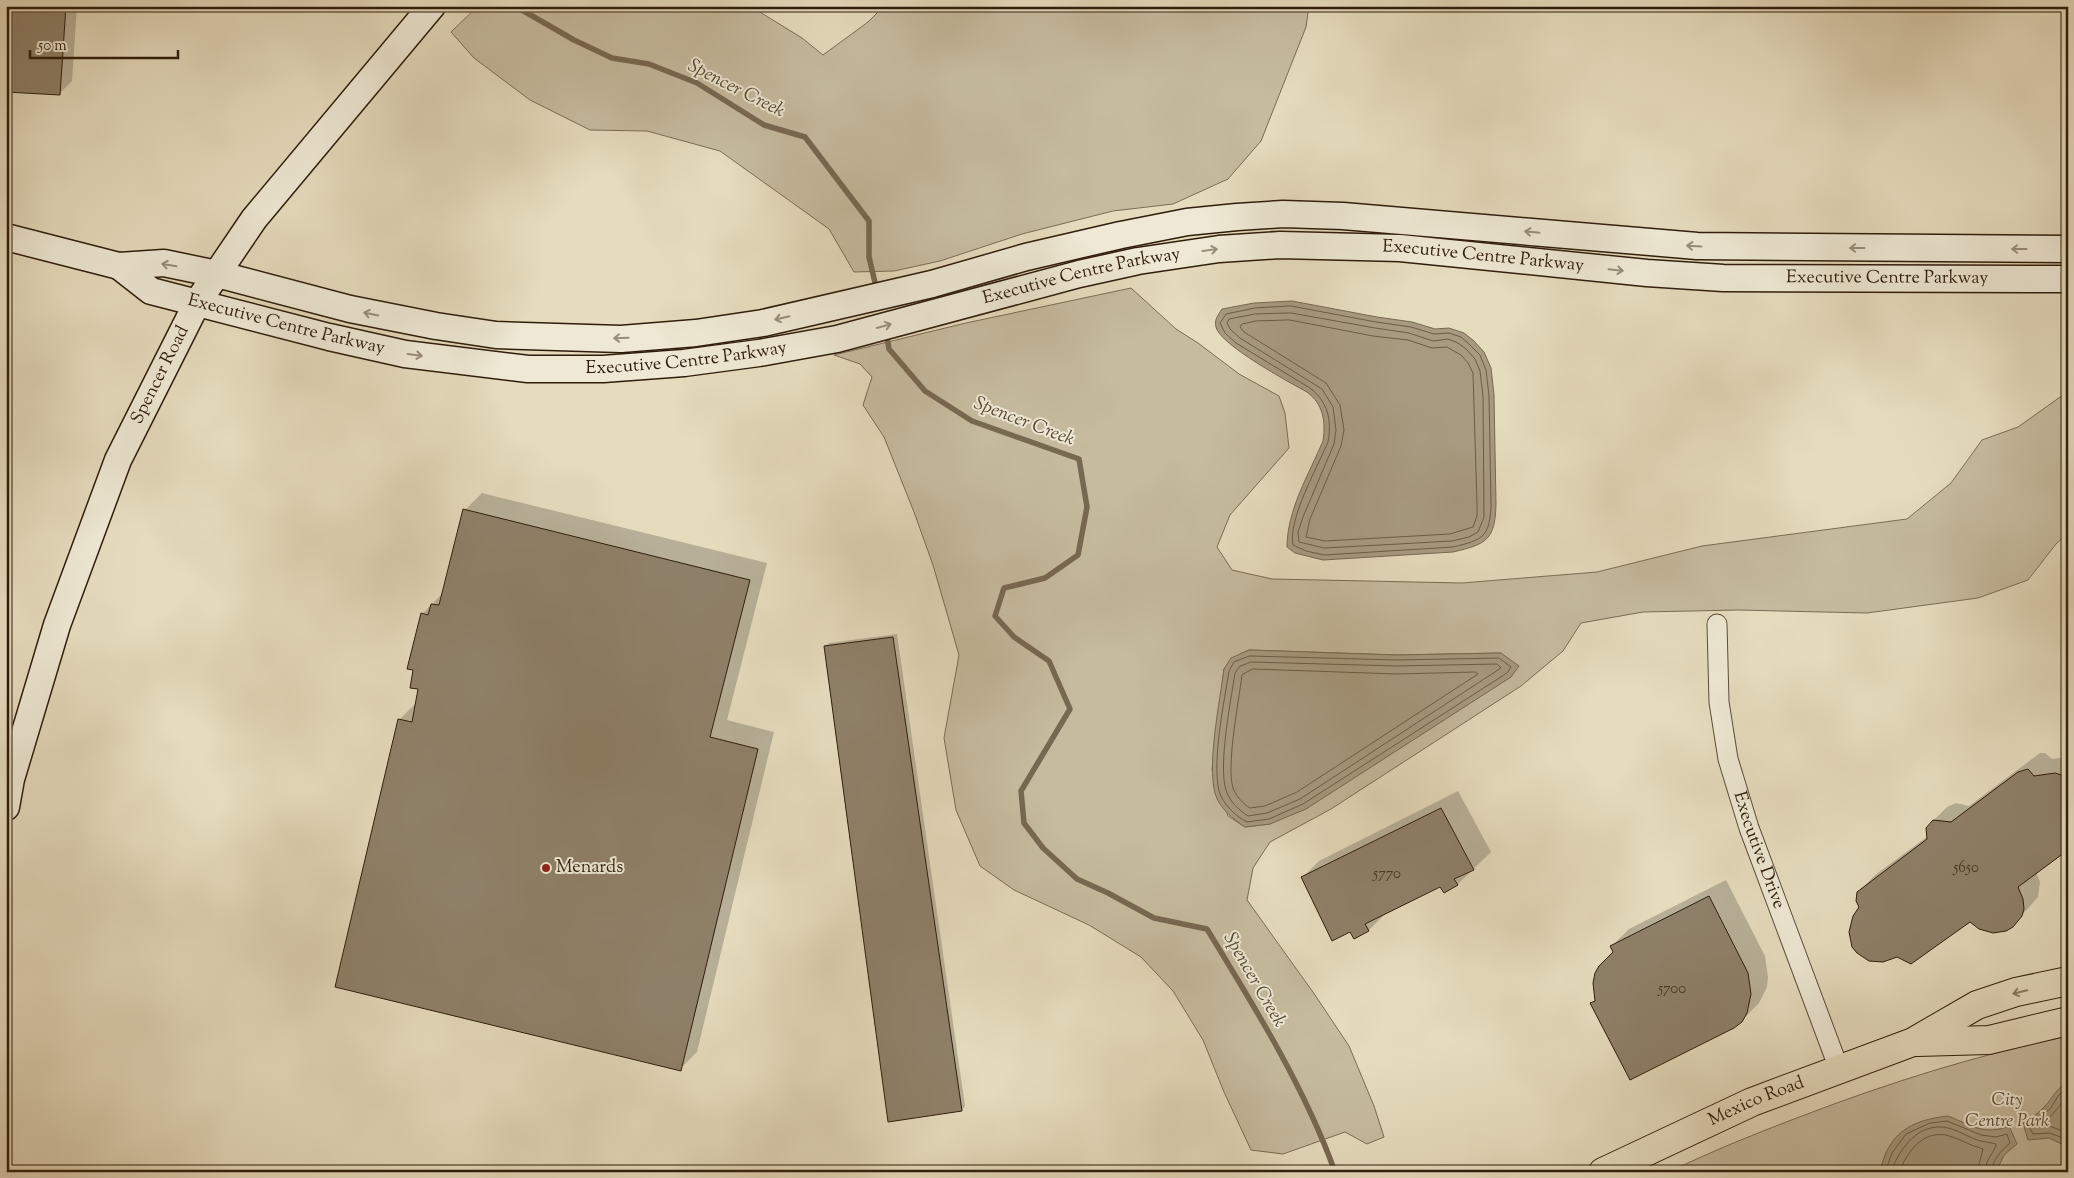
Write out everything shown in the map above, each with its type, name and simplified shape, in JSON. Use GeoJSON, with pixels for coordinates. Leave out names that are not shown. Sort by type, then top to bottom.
{"type":"FeatureCollection","features":[{"type":"Feature","properties":{"kind":"main road","name":"Mexico Road"},"geometry":{"type":"LineString","coordinates":[[1603,1172],[1752,1102],[1913,1042],[1977,1005],[2016,992],[2068,981]]}},
{"type":"Feature","properties":{"kind":"main road","name":"Mexico Road"},"geometry":{"type":"LineString","coordinates":[[1913,1042],[1989,1040],[2068,1021]]}},
{"type":"Feature","properties":{"kind":"street","name":"Spencer Road"},"geometry":{"type":"LineString","coordinates":[[6,808],[11,779],[57,625],[118,460],[197,303],[254,219],[429,9]]}},
{"type":"Feature","properties":{"kind":"street","name":"Executive Centre Parkway"},"geometry":{"type":"LineString","coordinates":[[6,237],[119,266],[164,263],[217,274],[350,310],[436,326],[496,335],[621,339],[696,333],[763,322],[932,284],[1026,257],[1120,235],[1187,222],[1237,216],[1284,214],[1343,216],[1444,223],[1697,246],[2068,249]]}},
{"type":"Feature","properties":{"kind":"street","name":"Executive Centre Parkway"},"geometry":{"type":"LineString","coordinates":[[119,266],[151,291],[329,337],[405,354],[528,369],[602,369],[684,363],[759,353],[837,339],[1078,274],[1138,261],[1218,249],[1280,244],[1400,248],[1647,274],[1723,278],[2068,279]]}},
{"type":"Feature","properties":{"kind":"street","name":"Executive Drive"},"geometry":{"type":"LineString","coordinates":[[1717,624],[1719,702],[1728,759],[1749,828],[1839,1069]]}},
{"type":"Feature","properties":{"kind":"green space"},"geometry":{"type":"Polygon","coordinates":[[[478,6],[750,6],[802,38],[823,55],[868,22],[884,6],[1309,6],[1306,27],[1261,141],[1228,179],[1173,204],[1113,211],[1022,234],[940,261],[894,271],[854,272],[829,229],[720,151],[647,131],[590,130],[530,100],[474,58],[451,32],[478,6]]]}},
{"type":"Feature","properties":{"kind":"green space"},"geometry":{"type":"Polygon","coordinates":[[[1131,288],[1176,329],[1239,374],[1279,396],[1285,413],[1289,448],[1230,515],[1217,547],[1232,570],[1272,579],[1462,583],[1597,572],[1702,546],[1907,519],[1951,483],[1982,440],[2018,427],[2063,395],[2068,382],[2068,533],[2056,544],[2028,580],[1978,598],[1867,613],[1738,610],[1643,612],[1581,623],[1563,651],[1521,686],[1331,809],[1270,842],[1253,868],[1247,900],[1349,1046],[1374,1106],[1384,1137],[1367,1144],[1345,1132],[1283,1154],[1251,1150],[1224,1092],[1203,1040],[1173,991],[1141,957],[1089,925],[1014,890],[980,866],[956,810],[944,738],[959,655],[933,565],[914,512],[884,437],[863,405],[872,377],[860,364],[834,355],[966,323],[1131,288]],[[1249,650],[1240,654],[1224,669],[1212,770],[1228,816],[1245,827],[1270,824],[1501,653],[1397,655],[1249,650]]]}},
{"type":"Feature","properties":{"kind":"green space","name":"City Centre Park"},"geometry":{"type":"Polygon","coordinates":[[[2068,1036],[2068,1172],[1669,1172],[1751,1136],[1867,1092],[1967,1061],[2068,1036]]]}},
{"type":"Feature","properties":{"kind":"water"},"geometry":{"type":"Polygon","coordinates":[[[1292,301],[1412,322],[1435,329],[1449,328],[1464,333],[1484,352],[1491,368],[1494,395],[1496,504],[1494,526],[1491,533],[1481,543],[1453,552],[1323,560],[1295,553],[1287,547],[1288,533],[1295,506],[1323,441],[1324,427],[1322,414],[1317,402],[1307,392],[1256,362],[1229,343],[1220,335],[1216,322],[1222,309],[1254,303],[1292,301]]]}},
{"type":"Feature","properties":{"kind":"water"},"geometry":{"type":"Polygon","coordinates":[[[1249,650],[1397,655],[1501,653],[1519,666],[1511,677],[1306,809],[1270,824],[1245,827],[1227,813],[1220,804],[1215,793],[1212,766],[1224,669],[1231,658],[1249,650]]]}},
{"type":"Feature","properties":{"kind":"water"},"geometry":{"type":"Polygon","coordinates":[[[2068,1082],[2068,1147],[2049,1138],[2028,1140],[2023,1123],[2040,1111],[2058,1090],[2068,1082]]]}},
{"type":"Feature","properties":{"kind":"water"},"geometry":{"type":"Polygon","coordinates":[[[1948,1116],[1985,1130],[2009,1126],[2017,1144],[2004,1155],[1996,1172],[1880,1172],[1889,1147],[1903,1131],[1923,1121],[1948,1116]]]}},
{"type":"Feature","properties":{"kind":"building"},"geometry":{"type":"Polygon","coordinates":[[[6,6],[66,6],[60,95],[6,92],[6,6]]]}},
{"type":"Feature","properties":{"kind":"building","name":"Menards"},"geometry":{"type":"Polygon","coordinates":[[[463,509],[750,580],[710,737],[758,749],[681,1071],[335,987],[398,719],[412,722],[418,689],[410,688],[413,670],[407,669],[421,613],[428,615],[431,604],[439,605],[463,509]]]}},
{"type":"Feature","properties":{"kind":"building"},"geometry":{"type":"Polygon","coordinates":[[[893,637],[962,1111],[888,1122],[824,646],[893,637]]]}},
{"type":"Feature","properties":{"kind":"building"},"geometry":{"type":"Polygon","coordinates":[[[2028,769],[2034,776],[2055,773],[2068,777],[2068,850],[2018,887],[2023,899],[2024,909],[2022,916],[2013,927],[2006,931],[1993,933],[1979,929],[1970,922],[1911,964],[1897,957],[1883,962],[1869,961],[1857,953],[1852,947],[1849,932],[1853,916],[1859,907],[1856,901],[1857,892],[1927,839],[1926,828],[1933,820],[1951,822],[2018,772],[2028,769]]]}},
{"type":"Feature","properties":{"kind":"building"},"geometry":{"type":"Polygon","coordinates":[[[1441,808],[1474,870],[1454,879],[1458,885],[1444,893],[1440,887],[1365,924],[1369,931],[1354,939],[1350,932],[1332,941],[1301,877],[1441,808]]]}},
{"type":"Feature","properties":{"kind":"building"},"geometry":{"type":"Polygon","coordinates":[[[1709,896],[1748,973],[1751,994],[1747,1013],[1742,1022],[1734,1028],[1630,1080],[1590,1003],[1595,1001],[1593,983],[1595,973],[1599,966],[1613,952],[1610,946],[1709,896]]]}},
{"type":"Feature","properties":{"kind":"waterway","name":"Spencer Creek"},"geometry":{"type":"LineString","coordinates":[[515,6],[574,40],[612,58],[649,64],[697,83],[764,125],[805,137],[869,221],[869,257],[877,291]]}},
{"type":"Feature","properties":{"kind":"waterway","name":"Spencer Creek"},"geometry":{"type":"LineString","coordinates":[[886,331],[889,349],[925,391],[972,421],[1079,459],[1087,507],[1078,555],[1045,578],[1004,588],[995,616],[1014,637],[1049,661],[1070,709],[1021,791],[1024,823],[1043,848],[1077,879],[1108,893],[1154,918],[1207,929],[1294,1079],[1309,1109],[1335,1172]]}},
{"type":"Feature","properties":{"kind":"place","name":"Menards"},"geometry":{"type":"Point","coordinates":[546,868]}}]}
